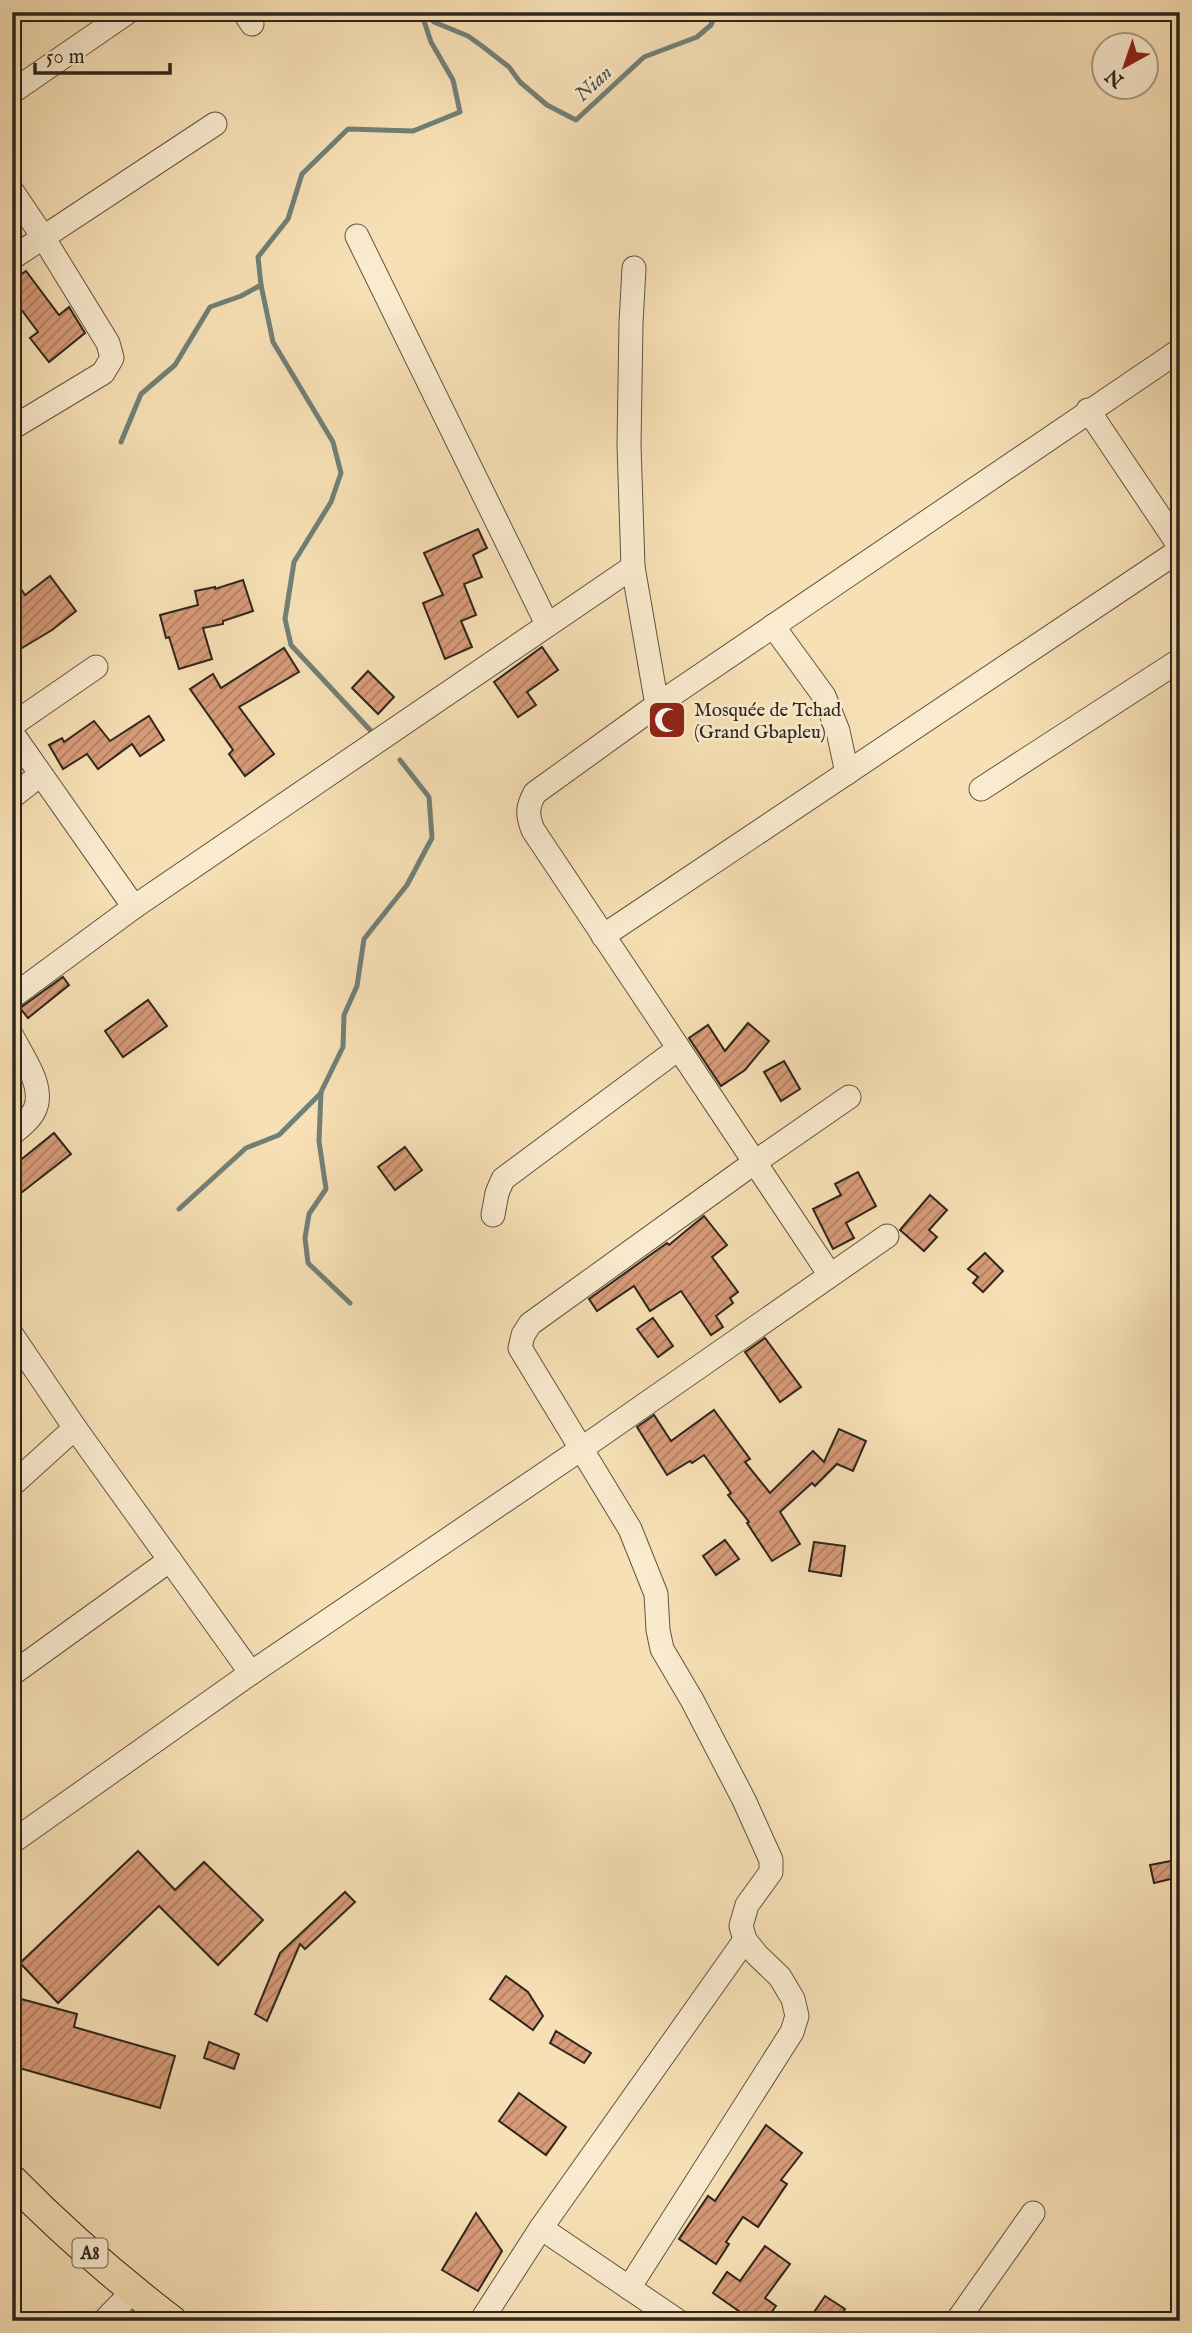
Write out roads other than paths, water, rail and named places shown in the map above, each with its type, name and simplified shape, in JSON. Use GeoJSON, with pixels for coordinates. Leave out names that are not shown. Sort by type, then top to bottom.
{"type":"FeatureCollection","features":[{"type":"Feature","properties":{"kind":"main road","name":"A8"},"geometry":{"type":"LineString","coordinates":[[12,2180],[43,2211],[172,2321]]}},
{"type":"Feature","properties":{"kind":"street"},"geometry":{"type":"LineString","coordinates":[[12,92],[128,12]]}},
{"type":"Feature","properties":{"kind":"street"},"geometry":{"type":"LineString","coordinates":[[12,258],[215,124]]}},
{"type":"Feature","properties":{"kind":"street"},"geometry":{"type":"LineString","coordinates":[[12,191],[108,343],[112,358],[103,373],[12,428]]}},
{"type":"Feature","properties":{"kind":"street"},"geometry":{"type":"LineString","coordinates":[[357,236],[547,624]]}},
{"type":"Feature","properties":{"kind":"street"},"geometry":{"type":"LineString","coordinates":[[634,268],[629,445],[633,567],[657,705]]}},
{"type":"Feature","properties":{"kind":"street"},"geometry":{"type":"LineString","coordinates":[[831,1275],[533,830],[528,817],[528,807],[535,793],[657,705],[1180,350]]}},
{"type":"Feature","properties":{"kind":"street"},"geometry":{"type":"LineString","coordinates":[[603,936],[1180,548],[1088,410]]}},
{"type":"Feature","properties":{"kind":"street"},"geometry":{"type":"LineString","coordinates":[[12,997],[134,907],[633,567]]}},
{"type":"Feature","properties":{"kind":"street"},"geometry":{"type":"LineString","coordinates":[[773,626],[824,696],[838,731],[847,773]]}},
{"type":"Feature","properties":{"kind":"street"},"geometry":{"type":"LineString","coordinates":[[982,789],[1180,660]]}},
{"type":"Feature","properties":{"kind":"street"},"geometry":{"type":"LineString","coordinates":[[12,724],[96,667]]}},
{"type":"Feature","properties":{"kind":"street"},"geometry":{"type":"LineString","coordinates":[[12,733],[134,907]]}},
{"type":"Feature","properties":{"kind":"street"},"geometry":{"type":"LineString","coordinates":[[12,797],[40,775]]}},
{"type":"Feature","properties":{"kind":"street"},"geometry":{"type":"LineString","coordinates":[[12,1036],[34,1080],[38,1095],[35,1110],[12,1134]]}},
{"type":"Feature","properties":{"kind":"street"},"geometry":{"type":"LineString","coordinates":[[493,1215],[503,1179],[678,1049]]}},
{"type":"Feature","properties":{"kind":"street"},"geometry":{"type":"LineString","coordinates":[[629,2288],[792,2032],[797,2016],[793,1999],[780,1977],[745,1940],[741,1926],[747,1905],[771,1872],[771,1860],[744,1800],[662,1649],[656,1594],[629,1529],[520,1348],[523,1335],[530,1324],[849,1097]]}},
{"type":"Feature","properties":{"kind":"street"},"geometry":{"type":"LineString","coordinates":[[12,1842],[251,1673],[581,1449],[887,1236]]}},
{"type":"Feature","properties":{"kind":"street"},"geometry":{"type":"LineString","coordinates":[[12,1335],[75,1428],[251,1673]]}},
{"type":"Feature","properties":{"kind":"street"},"geometry":{"type":"LineString","coordinates":[[12,1485],[75,1428]]}},
{"type":"Feature","properties":{"kind":"street"},"geometry":{"type":"LineString","coordinates":[[12,1674],[170,1560]]}},
{"type":"Feature","properties":{"kind":"street"},"geometry":{"type":"LineString","coordinates":[[481,2321],[541,2228],[745,1940]]}},
{"type":"Feature","properties":{"kind":"street"},"geometry":{"type":"LineString","coordinates":[[957,2321],[1032,2213]]}},
{"type":"Feature","properties":{"kind":"street"},"geometry":{"type":"LineString","coordinates":[[541,2228],[678,2321]]}},
{"type":"Feature","properties":{"kind":"street"},"geometry":{"type":"LineString","coordinates":[[104,2321],[134,2291]]}},
{"type":"Feature","properties":{"kind":"waterway"},"geometry":{"type":"LineString","coordinates":[[371,731],[291,645],[285,619],[294,562],[331,502],[341,473],[333,442],[273,342],[258,257],[288,219],[302,174],[348,129],[413,131],[460,112],[453,80],[431,42],[421,12]]}},
{"type":"Feature","properties":{"kind":"waterway","name":"Nian"},"geometry":{"type":"LineString","coordinates":[[424,12],[434,22],[468,36],[509,67],[520,82],[547,105],[576,120],[644,57],[697,37],[711,25],[716,12]]}},
{"type":"Feature","properties":{"kind":"waterway"},"geometry":{"type":"LineString","coordinates":[[121,442],[141,394],[175,365],[210,307],[241,296],[261,285]]}},
{"type":"Feature","properties":{"kind":"waterway"},"geometry":{"type":"LineString","coordinates":[[350,1303],[308,1263],[305,1238],[309,1214],[326,1189],[319,1141],[321,1092],[343,1047],[344,1015],[357,986],[364,939],[407,885],[432,838],[429,797],[400,760]]}},
{"type":"Feature","properties":{"kind":"waterway"},"geometry":{"type":"LineString","coordinates":[[179,1209],[246,1148],[279,1135],[321,1093]]}},
{"type":"Feature","properties":{"kind":"place","name":"Mosquée de Tchad (Grand Gbapleu)"},"geometry":{"type":"Point","coordinates":[667,720]}}]}
